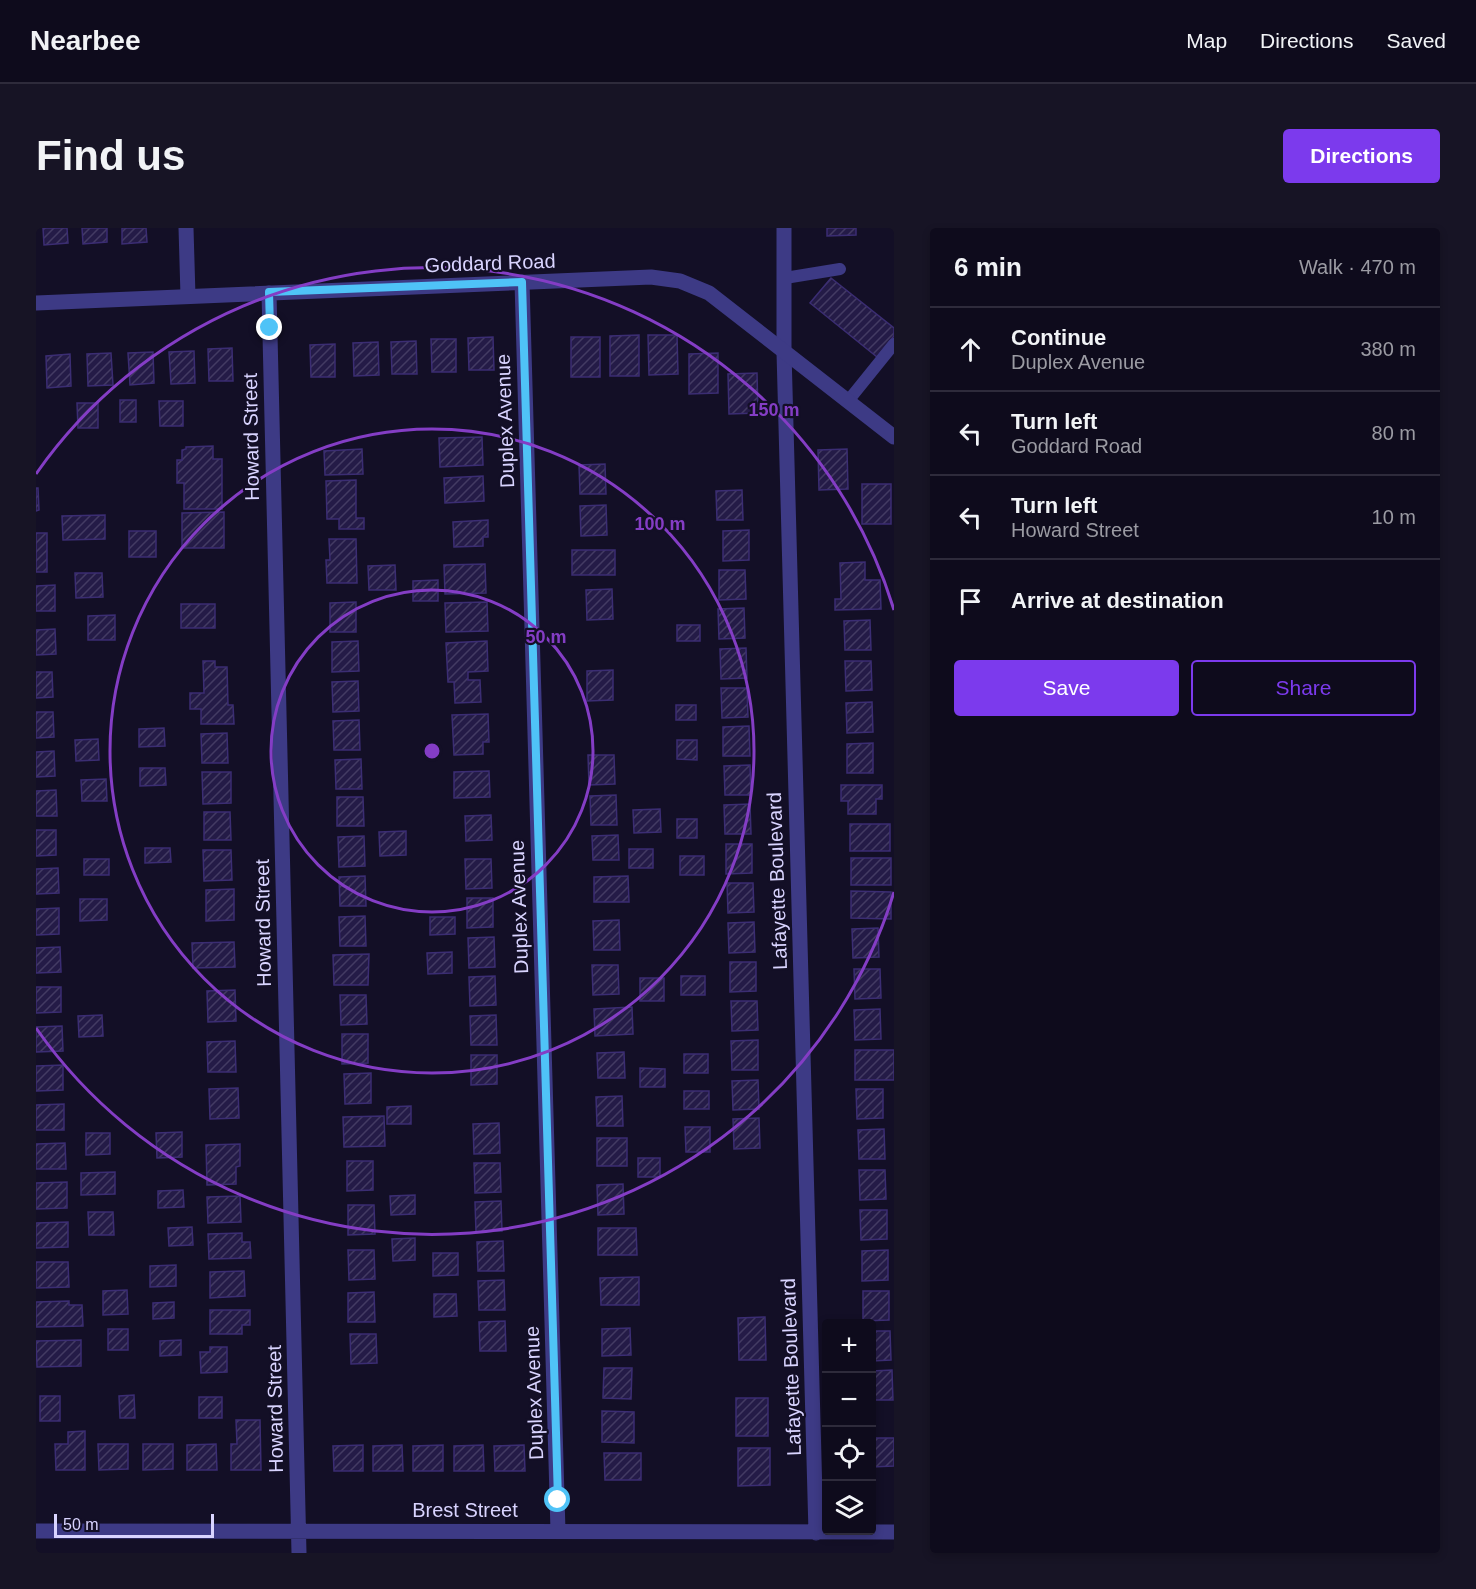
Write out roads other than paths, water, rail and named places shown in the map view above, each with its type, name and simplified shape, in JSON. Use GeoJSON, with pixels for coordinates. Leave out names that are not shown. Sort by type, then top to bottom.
{"type":"FeatureCollection","features":[{"type":"Feature","properties":{"kind":"street"},"geometry":{"type":"LineString","coordinates":[[186,228],[188,297]]}},
{"type":"Feature","properties":{"kind":"street","name":"Lafayette Boulevard"},"geometry":{"type":"LineString","coordinates":[[784,228],[784,352],[816,1533]]}},
{"type":"Feature","properties":{"kind":"street","name":"Goddard Road"},"geometry":{"type":"LineString","coordinates":[[36,303],[651,277],[680,281],[709,293],[894,437]]}},
{"type":"Feature","properties":{"kind":"street","name":"Duplex Avenue"},"geometry":{"type":"LineString","coordinates":[[522,282],[558,1531]]}},
{"type":"Feature","properties":{"kind":"street","name":"Howard Street"},"geometry":{"type":"LineString","coordinates":[[269,292],[299,1553]]}},
{"type":"Feature","properties":{"kind":"street","name":"Brest Street"},"geometry":{"type":"LineString","coordinates":[[36,1531],[894,1532]]}},
{"type":"Feature","properties":{"kind":"lane"},"geometry":{"type":"LineString","coordinates":[[785,278],[840,269]]}},
{"type":"Feature","properties":{"kind":"lane"},"geometry":{"type":"LineString","coordinates":[[848,401],[894,344]]}}]}
